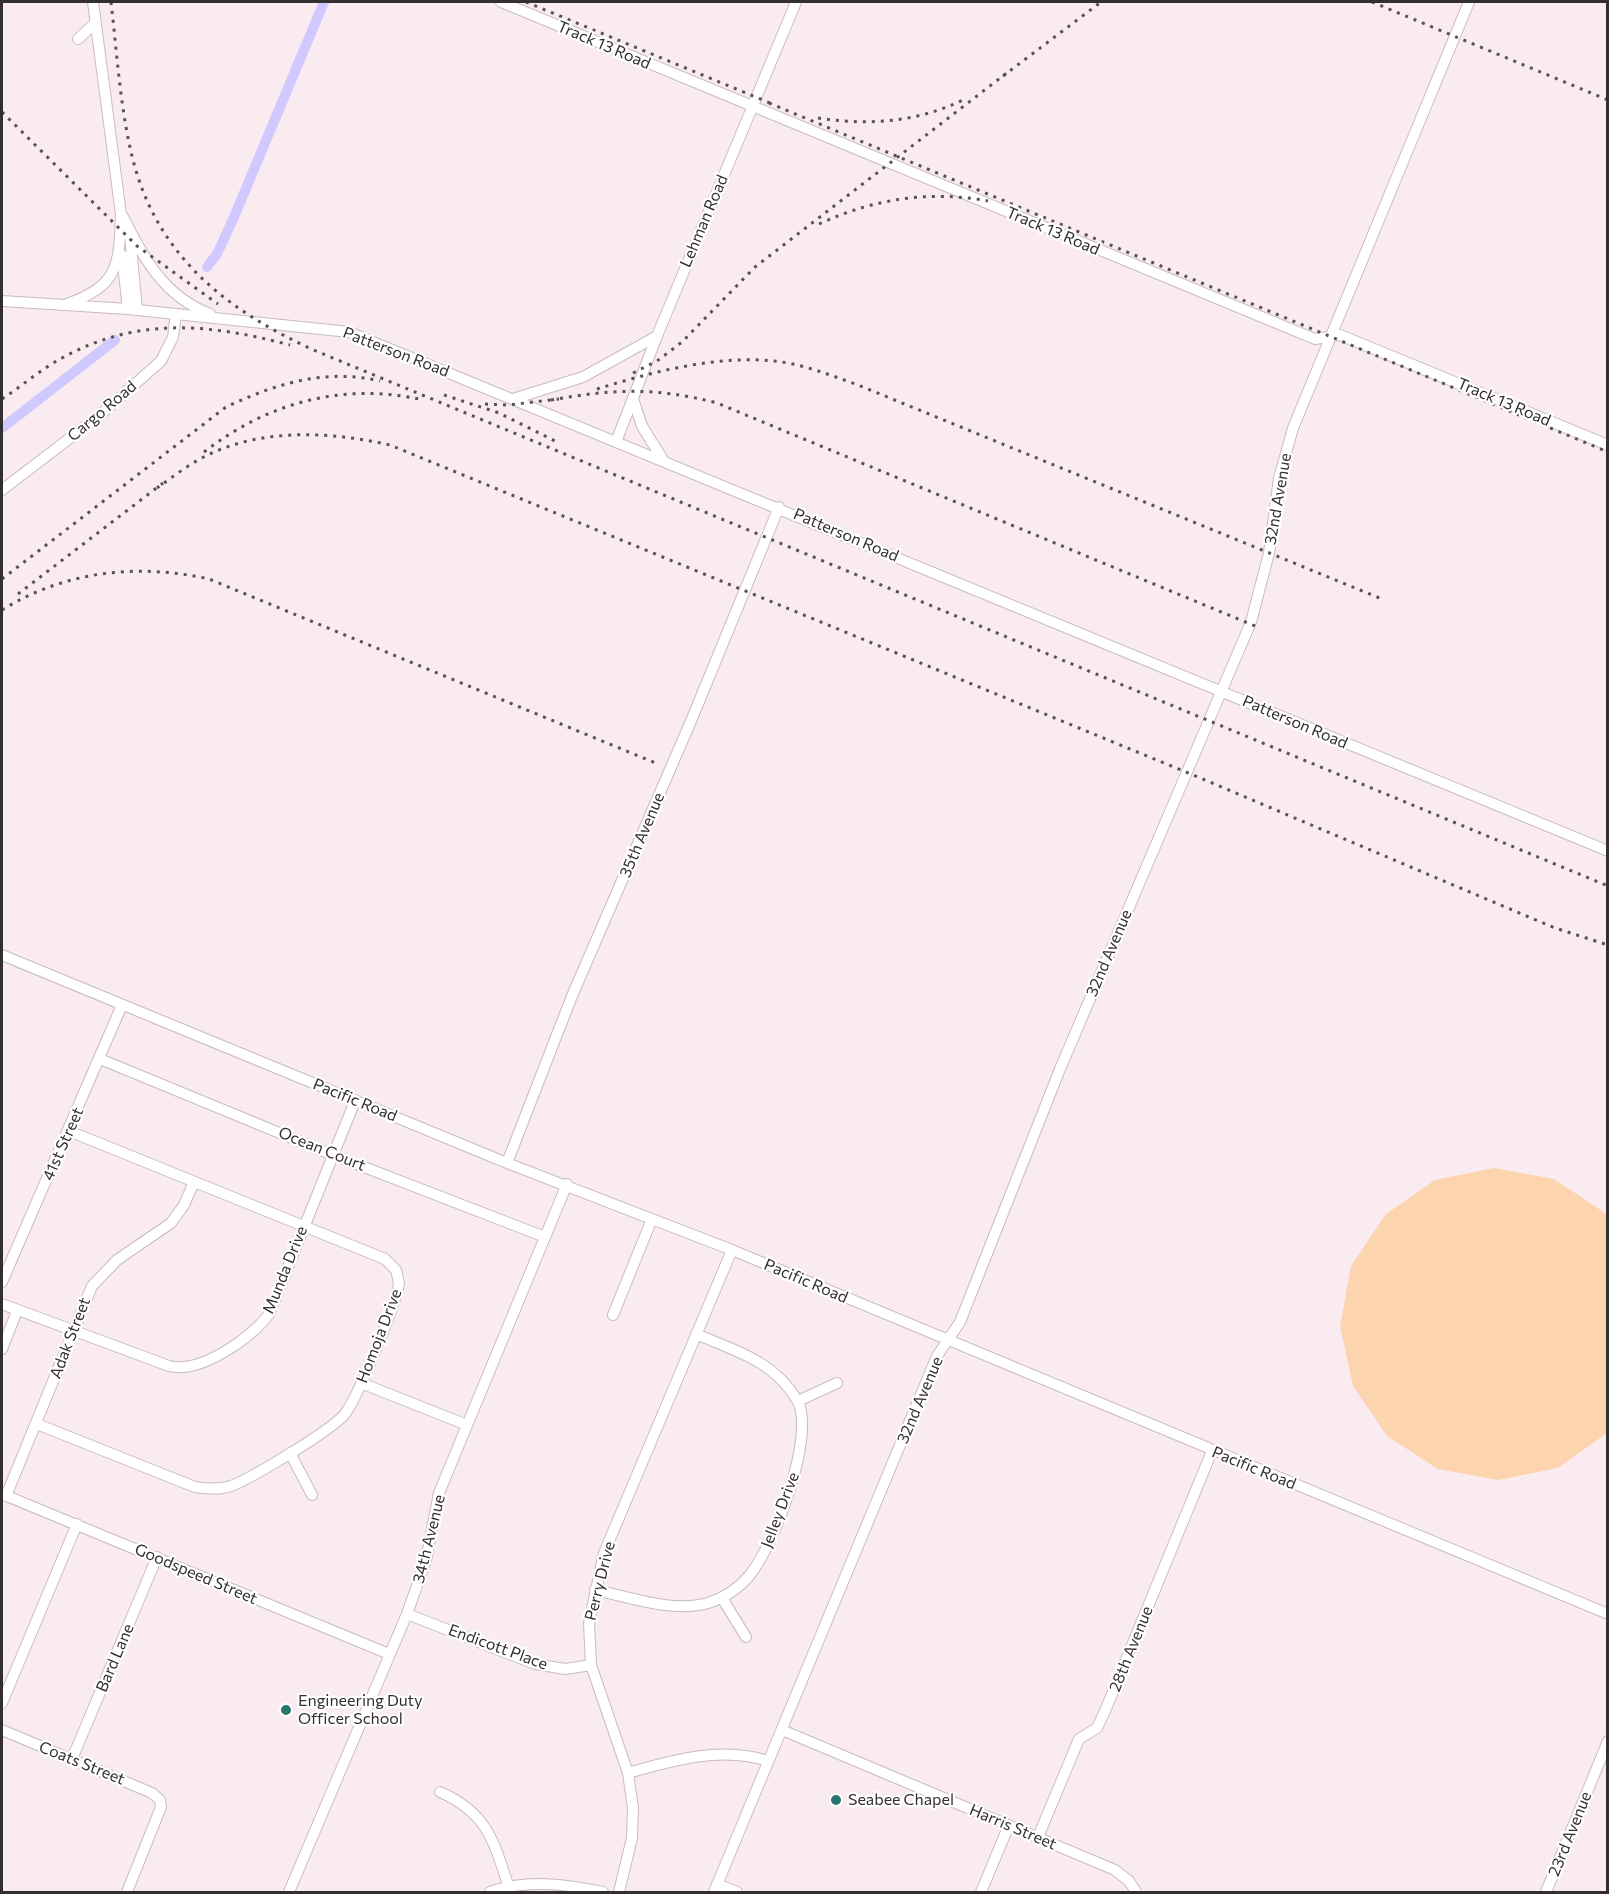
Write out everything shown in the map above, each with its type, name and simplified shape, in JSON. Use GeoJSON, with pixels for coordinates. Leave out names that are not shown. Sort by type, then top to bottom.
{"type":"FeatureCollection","features":[{"type":"Feature","properties":{"kind":"street"},"geometry":{"type":"LineString","coordinates":[[64,305],[87,297],[106,284],[117,266],[121,243],[121,214],[93,2]]}},
{"type":"Feature","properties":{"kind":"street","name":"Track 13 Road"},"geometry":{"type":"LineString","coordinates":[[501,2],[1315,339],[1340,335],[1608,445]]}},
{"type":"Feature","properties":{"kind":"street","name":"Lehman Road"},"geometry":{"type":"LineString","coordinates":[[616,442],[657,336],[796,2]]}},
{"type":"Feature","properties":{"kind":"street","name":"32nd Avenue"},"geometry":{"type":"LineString","coordinates":[[715,1888],[933,1367],[947,1340],[960,1322],[1060,1069],[1251,622],[1269,553],[1279,478],[1290,436],[1469,2]]}},
{"type":"Feature","properties":{"kind":"street"},"geometry":{"type":"LineString","coordinates":[[78,39],[96,22]]}},
{"type":"Feature","properties":{"kind":"street"},"geometry":{"type":"LineString","coordinates":[[102,145],[113,156]]}},
{"type":"Feature","properties":{"kind":"street"},"geometry":{"type":"LineString","coordinates":[[121,214],[147,264],[173,293],[201,311],[224,320]]}},
{"type":"Feature","properties":{"kind":"street"},"geometry":{"type":"LineString","coordinates":[[129,230],[133,310]]}},
{"type":"Feature","properties":{"kind":"street"},"geometry":{"type":"LineString","coordinates":[[121,243],[133,310]]}},
{"type":"Feature","properties":{"kind":"street","name":"Patterson Road"},"geometry":{"type":"LineString","coordinates":[[2,301],[133,310],[349,332],[779,507],[1608,851]]}},
{"type":"Feature","properties":{"kind":"street","name":"Cargo Road"},"geometry":{"type":"LineString","coordinates":[[2,490],[100,416],[161,361],[172,337],[176,314]]}},
{"type":"Feature","properties":{"kind":"street"},"geometry":{"type":"LineString","coordinates":[[513,399],[583,377],[657,336]]}},
{"type":"Feature","properties":{"kind":"street"},"geometry":{"type":"LineString","coordinates":[[633,399],[642,426],[663,461]]}},
{"type":"Feature","properties":{"kind":"street","name":"35th Avenue"},"geometry":{"type":"LineString","coordinates":[[507,1163],[572,996],[696,710],[779,507]]}},
{"type":"Feature","properties":{"kind":"street","name":"Pacific Road"},"geometry":{"type":"LineString","coordinates":[[2,955],[507,1163],[567,1184],[732,1250],[1608,1614]]}},
{"type":"Feature","properties":{"kind":"street","name":"41st Street"},"geometry":{"type":"LineString","coordinates":[[2,1282],[122,1005]]}},
{"type":"Feature","properties":{"kind":"street","name":"Ocean Court"},"geometry":{"type":"LineString","coordinates":[[100,1059],[333,1155],[545,1237]]}},
{"type":"Feature","properties":{"kind":"street","name":"Munda Drive"},"geometry":{"type":"LineString","coordinates":[[17,1311],[169,1366],[184,1368],[202,1364],[251,1334],[262,1324],[273,1304],[355,1101]]}},
{"type":"Feature","properties":{"kind":"street","name":"Homoja Drive"},"geometry":{"type":"LineString","coordinates":[[37,1424],[189,1485],[207,1489],[231,1486],[290,1453],[339,1420],[350,1407],[398,1288],[398,1275],[392,1263],[385,1259],[69,1131]]}},
{"type":"Feature","properties":{"kind":"street","name":"Adak Street"},"geometry":{"type":"LineString","coordinates":[[4,1495],[37,1424],[86,1295],[98,1277],[117,1260],[171,1223],[184,1205],[194,1182]]}},
{"type":"Feature","properties":{"kind":"street","name":"34th Avenue"},"geometry":{"type":"LineString","coordinates":[[289,1893],[423,1574],[437,1499],[567,1184]]}},
{"type":"Feature","properties":{"kind":"street"},"geometry":{"type":"LineString","coordinates":[[613,1315],[652,1219]]}},
{"type":"Feature","properties":{"kind":"street","name":"Perry Drive"},"geometry":{"type":"LineString","coordinates":[[619,1893],[634,1821],[628,1773],[591,1665],[589,1623],[604,1553],[732,1250]]}},
{"type":"Feature","properties":{"kind":"street"},"geometry":{"type":"LineString","coordinates":[[2,1304],[17,1311],[2,1348]]}},
{"type":"Feature","properties":{"kind":"street","name":"Jelley Drive"},"geometry":{"type":"LineString","coordinates":[[595,1590],[681,1605],[699,1605],[722,1598],[743,1582],[756,1567],[788,1493],[803,1444],[803,1420],[798,1401],[780,1378],[763,1364],[696,1334]]}},
{"type":"Feature","properties":{"kind":"street"},"geometry":{"type":"LineString","coordinates":[[361,1383],[467,1425]]}},
{"type":"Feature","properties":{"kind":"street"},"geometry":{"type":"LineString","coordinates":[[798,1401],[837,1383]]}},
{"type":"Feature","properties":{"kind":"street","name":"28th Avenue"},"geometry":{"type":"LineString","coordinates":[[1038,1837],[1079,1739],[1097,1728],[1105,1711],[1212,1451]]}},
{"type":"Feature","properties":{"kind":"street"},"geometry":{"type":"LineString","coordinates":[[290,1453],[312,1495]]}},
{"type":"Feature","properties":{"kind":"street","name":"Goodspeed Street"},"geometry":{"type":"LineString","coordinates":[[4,1495],[389,1654]]}},
{"type":"Feature","properties":{"kind":"street"},"geometry":{"type":"LineString","coordinates":[[2,1703],[77,1524]]}},
{"type":"Feature","properties":{"kind":"street","name":"Bard Lane"},"geometry":{"type":"LineString","coordinates":[[72,1759],[157,1557]]}},
{"type":"Feature","properties":{"kind":"street"},"geometry":{"type":"LineString","coordinates":[[722,1598],[746,1636]]}},
{"type":"Feature","properties":{"kind":"street","name":"Endicott Place"},"geometry":{"type":"LineString","coordinates":[[407,1614],[535,1664],[565,1669],[591,1665]]}},
{"type":"Feature","properties":{"kind":"street","name":"Coats Street"},"geometry":{"type":"LineString","coordinates":[[2,1730],[152,1792],[160,1800],[161,1807],[127,1893]]}},
{"type":"Feature","properties":{"kind":"street","name":"Harris Street"},"geometry":{"type":"LineString","coordinates":[[782,1730],[1116,1870],[1129,1881],[1136,1893]]}},
{"type":"Feature","properties":{"kind":"street","name":"23rd Avenue"},"geometry":{"type":"LineString","coordinates":[[1546,1893],[1608,1741]]}},
{"type":"Feature","properties":{"kind":"street"},"geometry":{"type":"LineString","coordinates":[[628,1773],[667,1762],[714,1755],[737,1754],[768,1761]]}},
{"type":"Feature","properties":{"kind":"street"},"geometry":{"type":"LineString","coordinates":[[440,1792],[465,1804],[482,1821],[494,1842],[509,1888]]}},
{"type":"Feature","properties":{"kind":"street"},"geometry":{"type":"LineString","coordinates":[[981,1893],[1009,1825]]}},
{"type":"Feature","properties":{"kind":"street"},"geometry":{"type":"LineString","coordinates":[[490,1893],[509,1888],[558,1884],[603,1893]]}},
{"type":"Feature","properties":{"kind":"street"},"geometry":{"type":"LineString","coordinates":[[715,1888],[737,1893]]}},
{"type":"Feature","properties":{"kind":"shaded area"},"geometry":{"type":"Polygon","coordinates":[[[1494,1168],[1554,1179],[1608,1215],[1607,1433],[1558,1468],[1498,1480],[1438,1469],[1387,1436],[1353,1386],[1340,1326],[1351,1266],[1385,1215],[1435,1180],[1494,1168]]]}},
{"type":"Feature","properties":{"kind":"waterway"},"geometry":{"type":"LineString","coordinates":[[207,267],[217,254],[234,217],[324,2]]}},
{"type":"Feature","properties":{"kind":"waterway"},"geometry":{"type":"LineString","coordinates":[[2,428],[115,340]]}},
{"type":"Feature","properties":{"kind":"railway"},"geometry":{"type":"LineString","coordinates":[[111,2],[124,118],[132,156],[143,191],[158,223],[177,251],[200,276],[253,318],[316,351],[1608,886]]}},
{"type":"Feature","properties":{"kind":"railway"},"geometry":{"type":"LineString","coordinates":[[526,2],[775,105]]}},
{"type":"Feature","properties":{"kind":"railway"},"geometry":{"type":"LineString","coordinates":[[1003,76],[1101,2]]}},
{"type":"Feature","properties":{"kind":"railway"},"geometry":{"type":"LineString","coordinates":[[1372,2],[1608,100]]}},
{"type":"Feature","properties":{"kind":"railway"},"geometry":{"type":"LineString","coordinates":[[633,373],[657,361],[682,342],[755,267],[1008,72]]}},
{"type":"Feature","properties":{"kind":"railway"},"geometry":{"type":"LineString","coordinates":[[818,118],[857,122],[894,120],[931,112],[967,98]]}},
{"type":"Feature","properties":{"kind":"railway"},"geometry":{"type":"LineString","coordinates":[[769,103],[1608,452]]}},
{"type":"Feature","properties":{"kind":"railway"},"geometry":{"type":"LineString","coordinates":[[2,112],[137,246],[218,304]]}},
{"type":"Feature","properties":{"kind":"railway"},"geometry":{"type":"LineString","coordinates":[[819,224],[860,208],[902,199],[944,196],[988,201]]}},
{"type":"Feature","properties":{"kind":"railway"},"geometry":{"type":"LineString","coordinates":[[2,399],[62,358],[118,335],[174,328],[203,329],[231,332],[290,345]]}},
{"type":"Feature","properties":{"kind":"railway"},"geometry":{"type":"LineString","coordinates":[[597,389],[684,366],[730,360],[785,362],[806,367],[858,385],[1382,599]]}},
{"type":"Feature","properties":{"kind":"railway"},"geometry":{"type":"LineString","coordinates":[[2,579],[226,407],[263,391],[301,380],[340,376],[380,381]]}},
{"type":"Feature","properties":{"kind":"railway"},"geometry":{"type":"LineString","coordinates":[[551,400],[634,391],[674,394],[717,403],[1260,628]]}},
{"type":"Feature","properties":{"kind":"railway"},"geometry":{"type":"LineString","coordinates":[[204,452],[254,420],[308,400],[336,395],[365,394],[394,395],[424,400]]}},
{"type":"Feature","properties":{"kind":"railway"},"geometry":{"type":"LineString","coordinates":[[444,395],[499,413],[555,441]]}},
{"type":"Feature","properties":{"kind":"railway"},"geometry":{"type":"LineString","coordinates":[[485,404],[508,405],[559,399]]}},
{"type":"Feature","properties":{"kind":"railway"},"geometry":{"type":"LineString","coordinates":[[157,488],[205,456],[255,439],[323,435],[390,445],[1186,772],[1555,928],[1608,945]]}},
{"type":"Feature","properties":{"kind":"railway"},"geometry":{"type":"LineString","coordinates":[[18,594],[163,483]]}},
{"type":"Feature","properties":{"kind":"railway"},"geometry":{"type":"LineString","coordinates":[[2,610],[51,586],[102,574],[128,571],[155,572],[209,579],[658,764]]}},
{"type":"Feature","properties":{"kind":"place","name":"Engineering Duty Officer School"},"geometry":{"type":"Point","coordinates":[286,1710]}},
{"type":"Feature","properties":{"kind":"place","name":"Seabee Chapel"},"geometry":{"type":"Point","coordinates":[836,1800]}}]}
